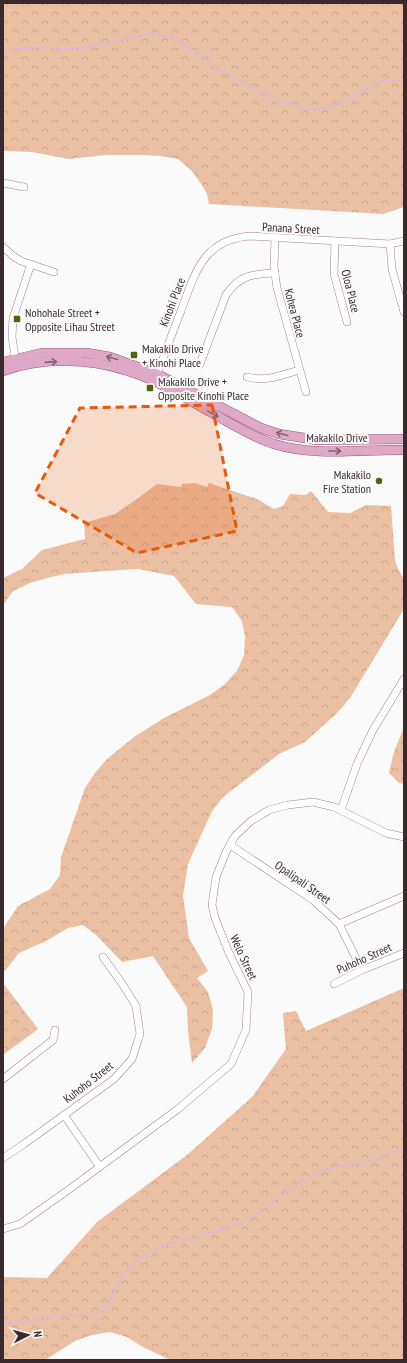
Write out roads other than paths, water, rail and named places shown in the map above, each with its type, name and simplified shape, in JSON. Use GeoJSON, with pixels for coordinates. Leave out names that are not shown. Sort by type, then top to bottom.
{"type":"FeatureCollection","features":[{"type":"Feature","properties":{"kind":"main road","name":"Makakilo Drive"},"geometry":{"type":"LineString","coordinates":[[3,362],[86,362],[156,378],[261,428],[298,438],[317,440],[404,439]]}},
{"type":"Feature","properties":{"kind":"main road","name":"Makakilo Drive"},"geometry":{"type":"LineString","coordinates":[[3,371],[16,363]]}},
{"type":"Feature","properties":{"kind":"main road","name":"Makakilo Drive"},"geometry":{"type":"LineString","coordinates":[[156,378],[257,438],[276,444],[296,449],[336,452],[379,449],[404,450]]}},
{"type":"Feature","properties":{"kind":"main road"},"geometry":{"type":"LineString","coordinates":[[379,439],[379,449]]}},
{"type":"Feature","properties":{"kind":"street"},"geometry":{"type":"LineString","coordinates":[[3,183],[24,187]]}},
{"type":"Feature","properties":{"kind":"street","name":"Panana Street"},"geometry":{"type":"LineString","coordinates":[[194,276],[201,263],[216,247],[229,240],[244,237],[390,244],[404,241]]}},
{"type":"Feature","properties":{"kind":"street","name":"Kohea Place"},"geometry":{"type":"LineString","coordinates":[[275,238],[275,273],[279,299],[306,392]]}},
{"type":"Feature","properties":{"kind":"street","name":"Oloa Place"},"geometry":{"type":"LineString","coordinates":[[335,241],[334,274],[347,322]]}},
{"type":"Feature","properties":{"kind":"street"},"geometry":{"type":"LineString","coordinates":[[390,244],[393,273],[404,312]]}},
{"type":"Feature","properties":{"kind":"street"},"geometry":{"type":"LineString","coordinates":[[3,247],[17,259],[54,272]]}},
{"type":"Feature","properties":{"kind":"street"},"geometry":{"type":"LineString","coordinates":[[16,363],[12,344],[12,325],[14,313],[31,264]]}},
{"type":"Feature","properties":{"kind":"street"},"geometry":{"type":"LineString","coordinates":[[200,364],[226,295],[231,288],[250,275],[259,273],[275,273]]}},
{"type":"Feature","properties":{"kind":"street","name":"Kinohi Place"},"geometry":{"type":"LineString","coordinates":[[156,378],[194,276]]}},
{"type":"Feature","properties":{"kind":"street"},"geometry":{"type":"LineString","coordinates":[[3,326],[12,325]]}},
{"type":"Feature","properties":{"kind":"street"},"geometry":{"type":"LineString","coordinates":[[247,377],[267,379],[299,370]]}},
{"type":"Feature","properties":{"kind":"street"},"geometry":{"type":"LineString","coordinates":[[341,810],[357,764],[373,730],[404,679]]}},
{"type":"Feature","properties":{"kind":"street","name":"Welo Street"},"geometry":{"type":"LineString","coordinates":[[3,1229],[20,1224],[100,1167],[178,1109],[231,1064],[246,1030],[248,992],[215,918],[212,905],[216,877],[235,836],[251,821],[269,810],[288,805],[313,802],[341,810],[386,834],[404,836]]}},
{"type":"Feature","properties":{"kind":"street","name":"Opalipali Street"},"geometry":{"type":"LineString","coordinates":[[230,845],[313,900],[339,924],[362,970]]}},
{"type":"Feature","properties":{"kind":"street"},"geometry":{"type":"LineString","coordinates":[[339,924],[404,896]]}},
{"type":"Feature","properties":{"kind":"street","name":"Puhoho Street"},"geometry":{"type":"LineString","coordinates":[[334,984],[362,970],[404,953]]}},
{"type":"Feature","properties":{"kind":"street","name":"Kuhoho Street"},"geometry":{"type":"LineString","coordinates":[[3,1158],[114,1079],[132,1059],[140,1034],[136,1006],[103,957]]}},
{"type":"Feature","properties":{"kind":"street"},"geometry":{"type":"LineString","coordinates":[[3,1079],[53,1040],[55,1030]]}},
{"type":"Feature","properties":{"kind":"street"},"geometry":{"type":"LineString","coordinates":[[64,1115],[100,1167]]}},
{"type":"Feature","properties":{"kind":"waterway"},"geometry":{"type":"LineString","coordinates":[[3,50],[45,47],[63,49],[80,48],[151,34],[170,37],[202,56],[217,68],[265,94],[300,108],[318,109],[335,105],[383,80],[404,82]]}},
{"type":"Feature","properties":{"kind":"waterway"},"geometry":{"type":"LineString","coordinates":[[3,1322],[24,1322],[55,1316],[90,1315],[100,1313],[107,1306],[125,1272],[150,1252],[170,1243],[189,1239],[241,1223],[256,1214],[285,1192],[324,1170],[377,1159],[404,1148]]}},
{"type":"Feature","properties":{"kind":"place","name":"Nohohale Street + Opposite Lihau Street"},"geometry":{"type":"Point","coordinates":[17,319]}},
{"type":"Feature","properties":{"kind":"place","name":"Makakilo Drive + Kinohi Place"},"geometry":{"type":"Point","coordinates":[134,355]}},
{"type":"Feature","properties":{"kind":"place","name":"Makakilo Drive + Opposite Kinohi Place"},"geometry":{"type":"Point","coordinates":[150,388]}},
{"type":"Feature","properties":{"kind":"place","name":"Makakilo Fire Station"},"geometry":{"type":"Point","coordinates":[379,481]}}]}
